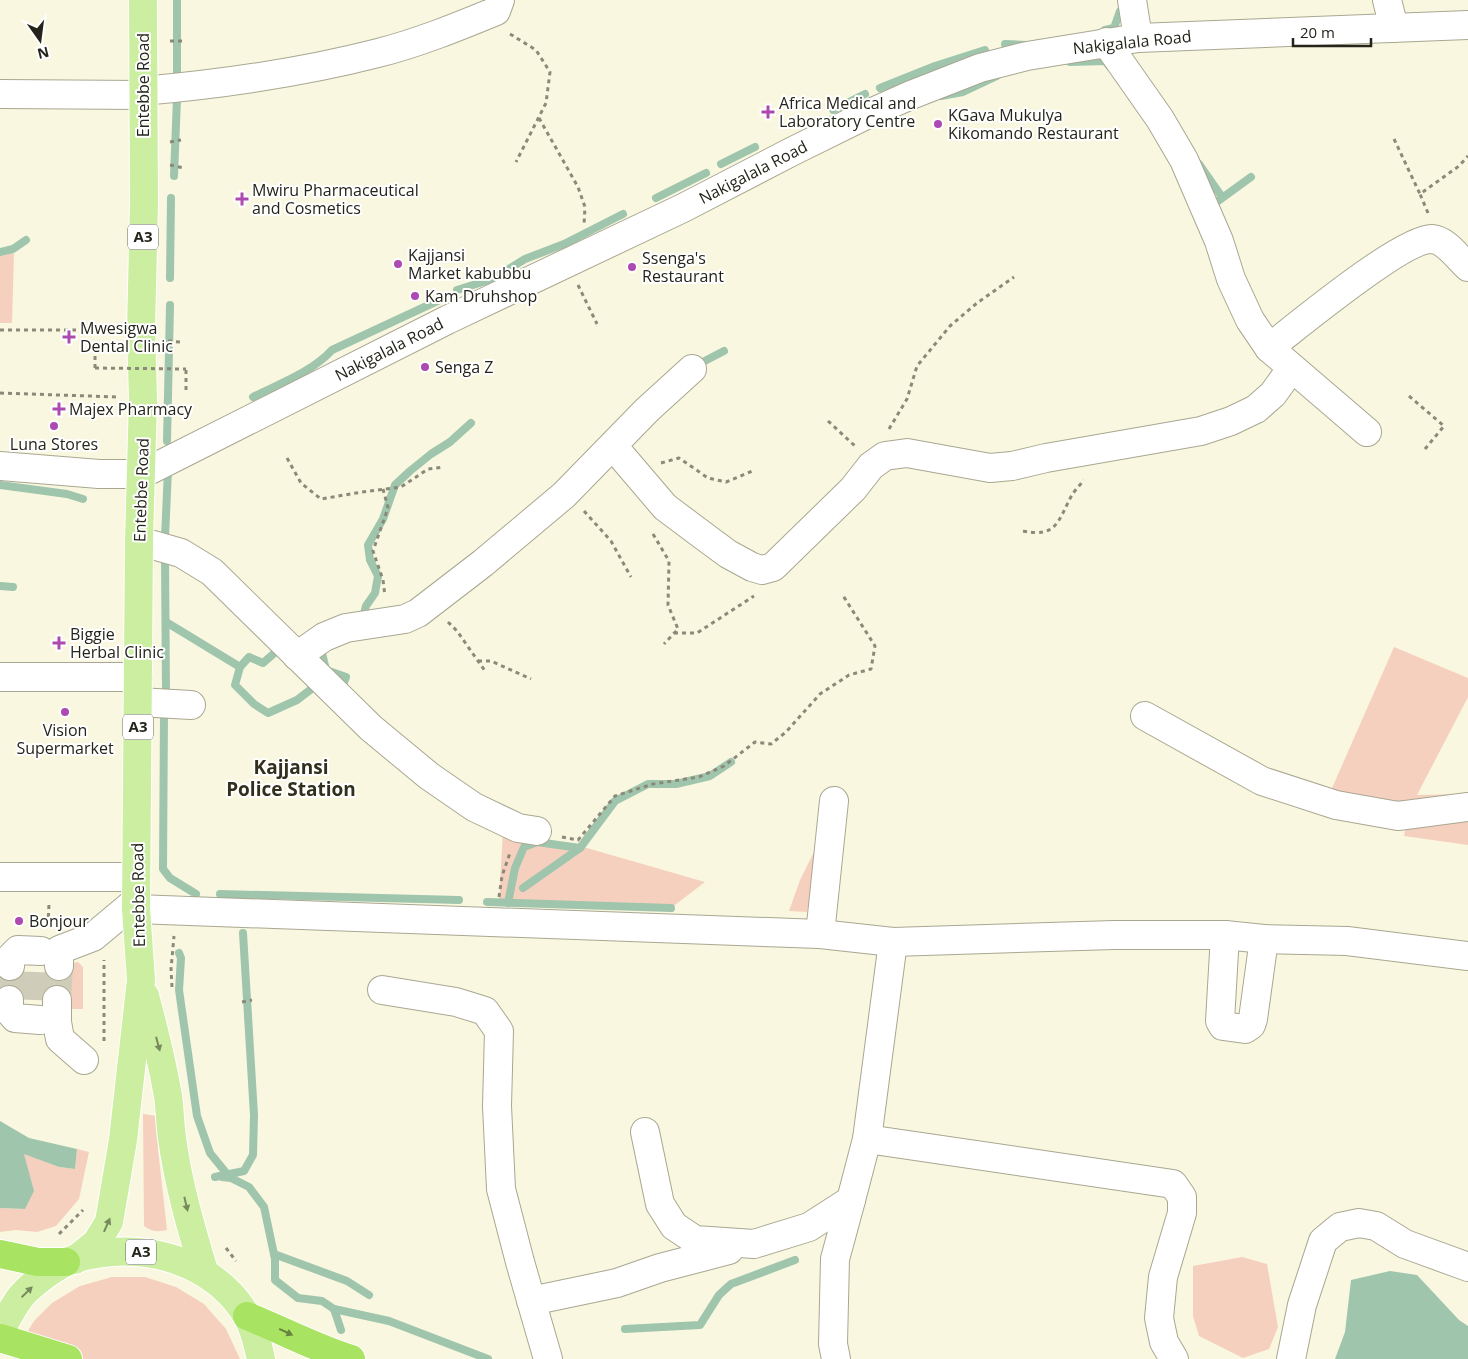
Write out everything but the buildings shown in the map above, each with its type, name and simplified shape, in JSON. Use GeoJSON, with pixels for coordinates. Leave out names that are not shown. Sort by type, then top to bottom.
{"type":"FeatureCollection","features":[{"type":"Feature","properties":{"kind":"highway"},"geometry":{"type":"LineString","coordinates":[[0,1254],[38,1262],[70,1261]]}},
{"type":"Feature","properties":{"kind":"highway"},"geometry":{"type":"LineString","coordinates":[[247,1316],[280,1329],[324,1351],[351,1359]]}},
{"type":"Feature","properties":{"kind":"highway"},"geometry":{"type":"LineString","coordinates":[[0,1338],[68,1359]]}},
{"type":"Feature","properties":{"kind":"main road","name":"Entebbe Road"},"geometry":{"type":"LineString","coordinates":[[141,980],[136,896],[139,541],[143,398],[152,335],[144,204],[143,0]]}},
{"type":"Feature","properties":{"kind":"main road","name":"A3"},"geometry":{"type":"LineString","coordinates":[[0,1332],[15,1305],[27,1290],[96,1243],[109,1222],[123,1140],[141,980]]}},
{"type":"Feature","properties":{"kind":"main road","name":"A3"},"geometry":{"type":"LineString","coordinates":[[141,980],[160,1052],[168,1098],[172,1139],[181,1182],[204,1272]]}},
{"type":"Feature","properties":{"kind":"main road","name":"A3"},"geometry":{"type":"LineString","coordinates":[[70,1261],[103,1252],[127,1251],[163,1255],[204,1272],[228,1292],[247,1316],[261,1359]]}},
{"type":"Feature","properties":{"kind":"street"},"geometry":{"type":"LineString","coordinates":[[1132,0],[1138,38]]}},
{"type":"Feature","properties":{"kind":"street"},"geometry":{"type":"LineString","coordinates":[[1387,0],[1394,28]]}},
{"type":"Feature","properties":{"kind":"street"},"geometry":{"type":"LineString","coordinates":[[0,94],[142,93],[211,85],[299,71],[379,53],[444,32],[498,5]]}},
{"type":"Feature","properties":{"kind":"street","name":"Nakigalala Road"},"geometry":{"type":"LineString","coordinates":[[142,474],[446,320],[682,208],[792,151],[911,95],[980,68],[1027,56],[1138,38],[1468,25]]}},
{"type":"Feature","properties":{"kind":"street"},"geometry":{"type":"LineString","coordinates":[[1106,42],[1160,119],[1184,160],[1219,240],[1231,279],[1250,320],[1269,348],[1291,369],[1367,432]]}},
{"type":"Feature","properties":{"kind":"street"},"geometry":{"type":"LineString","coordinates":[[1269,348],[1325,304],[1400,252],[1420,242],[1433,239],[1444,243],[1468,267]]}},
{"type":"Feature","properties":{"kind":"street"},"geometry":{"type":"LineString","coordinates":[[297,656],[324,637],[346,628],[405,619],[418,613],[483,563],[564,494],[647,410],[692,369]]}},
{"type":"Feature","properties":{"kind":"street"},"geometry":{"type":"LineString","coordinates":[[613,446],[665,506],[728,554],[752,567],[762,570],[773,567],[853,489],[878,461],[907,453],[990,468],[1012,466],[1046,458],[1201,431],[1231,421],[1256,409],[1273,394],[1291,369]]}},
{"type":"Feature","properties":{"kind":"street"},"geometry":{"type":"LineString","coordinates":[[0,466],[99,474],[142,474]]}},
{"type":"Feature","properties":{"kind":"street"},"geometry":{"type":"LineString","coordinates":[[139,541],[181,553],[212,572],[371,728],[429,776],[474,807],[527,830]]}},
{"type":"Feature","properties":{"kind":"street"},"geometry":{"type":"LineString","coordinates":[[0,677],[138,689],[191,705]]}},
{"type":"Feature","properties":{"kind":"street"},"geometry":{"type":"LineString","coordinates":[[1145,716],[1262,781],[1336,805],[1398,816],[1468,807]]}},
{"type":"Feature","properties":{"kind":"street"},"geometry":{"type":"LineString","coordinates":[[820,934],[834,801]]}},
{"type":"Feature","properties":{"kind":"street"},"geometry":{"type":"LineString","coordinates":[[0,877],[136,896],[495,922],[820,934],[892,942],[1114,935],[1225,935],[1264,939],[1347,941],[1468,956]]}},
{"type":"Feature","properties":{"kind":"street"},"geometry":{"type":"LineString","coordinates":[[34,956],[93,937],[136,896]]}},
{"type":"Feature","properties":{"kind":"street"},"geometry":{"type":"LineString","coordinates":[[1225,935],[1220,1021],[1223,1026],[1245,1029],[1251,1026],[1253,1019],[1264,939]]}},
{"type":"Feature","properties":{"kind":"street"},"geometry":{"type":"LineString","coordinates":[[836,1359],[833,1344],[835,1259],[867,1139],[892,942]]}},
{"type":"Feature","properties":{"kind":"street"},"geometry":{"type":"LineString","coordinates":[[382,990],[456,1002],[485,1011],[499,1032],[497,1106],[501,1189],[548,1359]]}},
{"type":"Feature","properties":{"kind":"street"},"geometry":{"type":"LineString","coordinates":[[30,1011],[60,1039],[94,1053]]}},
{"type":"Feature","properties":{"kind":"street"},"geometry":{"type":"LineString","coordinates":[[645,1132],[660,1204],[674,1226],[695,1240],[754,1244]]}},
{"type":"Feature","properties":{"kind":"street"},"geometry":{"type":"LineString","coordinates":[[867,1139],[1173,1184],[1182,1198],[1182,1213],[1164,1278],[1159,1318],[1164,1342],[1174,1359]]}},
{"type":"Feature","properties":{"kind":"street"},"geometry":{"type":"LineString","coordinates":[[531,1301],[617,1284],[660,1268],[754,1244],[809,1227],[851,1200]]}},
{"type":"Feature","properties":{"kind":"street"},"geometry":{"type":"LineString","coordinates":[[1291,1359],[1302,1305],[1323,1241],[1340,1227],[1359,1224],[1376,1226],[1405,1244],[1468,1267]]}},
{"type":"Feature","properties":{"kind":"path"},"geometry":{"type":"LineString","coordinates":[[498,5],[503,29],[536,50],[550,72],[546,103],[516,162]]}},
{"type":"Feature","properties":{"kind":"path"},"geometry":{"type":"LineString","coordinates":[[169,40],[184,41]]}},
{"type":"Feature","properties":{"kind":"path"},"geometry":{"type":"LineString","coordinates":[[538,118],[578,187],[585,207],[584,228]]}},
{"type":"Feature","properties":{"kind":"path"},"geometry":{"type":"LineString","coordinates":[[1394,139],[1420,194],[1438,239],[1444,243]]}},
{"type":"Feature","properties":{"kind":"path"},"geometry":{"type":"LineString","coordinates":[[168,142],[182,140]]}},
{"type":"Feature","properties":{"kind":"path"},"geometry":{"type":"LineString","coordinates":[[1420,194],[1459,166],[1468,156]]}},
{"type":"Feature","properties":{"kind":"path"},"geometry":{"type":"LineString","coordinates":[[166,164],[184,168]]}},
{"type":"Feature","properties":{"kind":"path"},"geometry":{"type":"LineString","coordinates":[[828,421],[848,439],[878,461],[884,437],[907,399],[917,366],[950,326],[977,303],[1014,277]]}},
{"type":"Feature","properties":{"kind":"path"},"geometry":{"type":"LineString","coordinates":[[576,280],[597,324]]}},
{"type":"Feature","properties":{"kind":"path"},"geometry":{"type":"LineString","coordinates":[[0,330],[152,335],[180,342]]}},
{"type":"Feature","properties":{"kind":"path"},"geometry":{"type":"LineString","coordinates":[[95,346],[95,368],[186,369],[186,390]]}},
{"type":"Feature","properties":{"kind":"path"},"geometry":{"type":"LineString","coordinates":[[0,393],[143,398]]}},
{"type":"Feature","properties":{"kind":"path"},"geometry":{"type":"LineString","coordinates":[[1409,396],[1444,426],[1425,449]]}},
{"type":"Feature","properties":{"kind":"path"},"geometry":{"type":"LineString","coordinates":[[1023,531],[1038,534],[1054,526],[1062,517],[1072,494],[1111,446]]}},
{"type":"Feature","properties":{"kind":"path"},"geometry":{"type":"LineString","coordinates":[[287,458],[301,483],[321,499],[401,487],[428,469],[444,467]]}},
{"type":"Feature","properties":{"kind":"path"},"geometry":{"type":"LineString","coordinates":[[642,481],[651,465],[679,458],[708,478],[726,482],[755,470]]}},
{"type":"Feature","properties":{"kind":"path"},"geometry":{"type":"LineString","coordinates":[[383,489],[388,508],[372,551],[383,580]]}},
{"type":"Feature","properties":{"kind":"path"},"geometry":{"type":"LineString","coordinates":[[564,494],[588,514],[611,541],[630,577]]}},
{"type":"Feature","properties":{"kind":"path"},"geometry":{"type":"LineString","coordinates":[[651,529],[669,561],[668,605],[678,629],[664,644]]}},
{"type":"Feature","properties":{"kind":"path"},"geometry":{"type":"LineString","coordinates":[[674,633],[697,633],[753,597],[764,584],[773,567]]}},
{"type":"Feature","properties":{"kind":"path"},"geometry":{"type":"LineString","coordinates":[[495,922],[499,902],[498,892],[527,830],[578,840],[616,796],[653,784],[698,777],[724,766],[755,742],[771,744],[786,732],[820,694],[849,675],[872,669],[876,646],[842,594]]}},
{"type":"Feature","properties":{"kind":"path"},"geometry":{"type":"LineString","coordinates":[[431,603],[457,631],[485,672]]}},
{"type":"Feature","properties":{"kind":"path"},"geometry":{"type":"LineString","coordinates":[[478,661],[491,662],[531,679]]}},
{"type":"Feature","properties":{"kind":"path"},"geometry":{"type":"LineString","coordinates":[[34,956],[49,898]]}},
{"type":"Feature","properties":{"kind":"path"},"geometry":{"type":"LineString","coordinates":[[94,1053],[105,927]]}},
{"type":"Feature","properties":{"kind":"path"},"geometry":{"type":"LineString","coordinates":[[242,1002],[252,1000]]}},
{"type":"Feature","properties":{"kind":"shaded area"},"geometry":{"type":"Polygon","coordinates":[[[14,253],[12,323],[0,323],[0,256],[14,253]]]}},
{"type":"Feature","properties":{"kind":"shaded area"},"geometry":{"type":"Polygon","coordinates":[[[1394,647],[1468,678],[1468,697],[1417,795],[1468,794],[1468,845],[1404,836],[1409,811],[1329,795],[1394,647]]]}},
{"type":"Feature","properties":{"kind":"shaded area"},"geometry":{"type":"Polygon","coordinates":[[[503,830],[587,848],[705,882],[671,908],[499,902],[503,830]]]}},
{"type":"Feature","properties":{"kind":"shaded area"},"geometry":{"type":"Polygon","coordinates":[[[825,830],[812,881],[807,912],[789,911],[800,880],[825,830]]]}},
{"type":"Feature","properties":{"kind":"shaded area"},"geometry":{"type":"Polygon","coordinates":[[[78,962],[83,967],[83,1009],[71,1009],[70,968],[73,963],[78,962]]]}},
{"type":"Feature","properties":{"kind":"shaded area"},"geometry":{"type":"Polygon","coordinates":[[[143,1114],[157,1116],[158,1149],[167,1230],[164,1231],[152,1230],[144,1226],[143,1114]]]}},
{"type":"Feature","properties":{"kind":"shaded area"},"geometry":{"type":"Polygon","coordinates":[[[0,1121],[29,1138],[77,1149],[75,1169],[59,1167],[24,1154],[34,1191],[25,1209],[0,1208],[0,1121]]]}},
{"type":"Feature","properties":{"kind":"shaded area"},"geometry":{"type":"Polygon","coordinates":[[[77,1149],[89,1152],[79,1199],[56,1226],[37,1232],[16,1230],[0,1232],[0,1208],[25,1209],[24,1153],[59,1167],[75,1169],[77,1149]]]}},
{"type":"Feature","properties":{"kind":"shaded area"},"geometry":{"type":"Polygon","coordinates":[[[1242,1257],[1267,1264],[1278,1327],[1269,1349],[1243,1358],[1199,1336],[1193,1316],[1193,1266],[1242,1257]]]}},
{"type":"Feature","properties":{"kind":"shaded area"},"geometry":{"type":"Polygon","coordinates":[[[1390,1271],[1417,1275],[1459,1320],[1468,1326],[1468,1359],[1335,1359],[1345,1332],[1351,1280],[1390,1271]]]}},
{"type":"Feature","properties":{"kind":"shaded area"},"geometry":{"type":"Polygon","coordinates":[[[112,1277],[145,1277],[176,1287],[204,1304],[226,1329],[240,1359],[15,1359],[20,1344],[34,1321],[52,1303],[80,1286],[112,1277]]]}},
{"type":"Feature","properties":{"kind":"waterway"},"geometry":{"type":"LineString","coordinates":[[177,0],[177,78]]}},
{"type":"Feature","properties":{"kind":"waterway"},"geometry":{"type":"LineString","coordinates":[[1105,30],[1114,28],[1120,11]]}},
{"type":"Feature","properties":{"kind":"waterway"},"geometry":{"type":"LineString","coordinates":[[1005,44],[1026,45]]}},
{"type":"Feature","properties":{"kind":"waterway"},"geometry":{"type":"LineString","coordinates":[[880,88],[935,66],[985,50]]}},
{"type":"Feature","properties":{"kind":"waterway"},"geometry":{"type":"LineString","coordinates":[[1070,62],[1105,61],[1110,67]]}},
{"type":"Feature","properties":{"kind":"waterway"},"geometry":{"type":"LineString","coordinates":[[941,96],[963,92],[997,76]]}},
{"type":"Feature","properties":{"kind":"waterway"},"geometry":{"type":"LineString","coordinates":[[833,110],[865,94]]}},
{"type":"Feature","properties":{"kind":"waterway"},"geometry":{"type":"LineString","coordinates":[[174,176],[177,98]]}},
{"type":"Feature","properties":{"kind":"waterway"},"geometry":{"type":"LineString","coordinates":[[721,164],[755,147]]}},
{"type":"Feature","properties":{"kind":"waterway"},"geometry":{"type":"LineString","coordinates":[[1199,164],[1222,197]]}},
{"type":"Feature","properties":{"kind":"waterway"},"geometry":{"type":"LineString","coordinates":[[656,198],[706,173]]}},
{"type":"Feature","properties":{"kind":"waterway"},"geometry":{"type":"LineString","coordinates":[[1208,204],[1218,201],[1251,177]]}},
{"type":"Feature","properties":{"kind":"waterway"},"geometry":{"type":"LineString","coordinates":[[170,278],[171,198]]}},
{"type":"Feature","properties":{"kind":"waterway"},"geometry":{"type":"LineString","coordinates":[[457,290],[492,279],[525,259],[564,244],[623,214]]}},
{"type":"Feature","properties":{"kind":"waterway"},"geometry":{"type":"LineString","coordinates":[[0,252],[13,249],[26,240]]}},
{"type":"Feature","properties":{"kind":"waterway"},"geometry":{"type":"LineString","coordinates":[[253,397],[305,371],[332,350],[446,297]]}},
{"type":"Feature","properties":{"kind":"waterway"},"geometry":{"type":"LineString","coordinates":[[167,441],[170,305]]}},
{"type":"Feature","properties":{"kind":"waterway"},"geometry":{"type":"LineString","coordinates":[[695,366],[724,351]]}},
{"type":"Feature","properties":{"kind":"waterway"},"geometry":{"type":"LineString","coordinates":[[362,621],[366,606],[375,593],[378,576],[370,560],[368,545],[383,519],[395,485],[471,423]]}},
{"type":"Feature","properties":{"kind":"waterway"},"geometry":{"type":"LineString","coordinates":[[165,537],[168,470]]}},
{"type":"Feature","properties":{"kind":"waterway"},"geometry":{"type":"LineString","coordinates":[[0,485],[67,494],[83,499]]}},
{"type":"Feature","properties":{"kind":"waterway"},"geometry":{"type":"LineString","coordinates":[[165,558],[166,692]]}},
{"type":"Feature","properties":{"kind":"waterway"},"geometry":{"type":"LineString","coordinates":[[0,586],[13,587]]}},
{"type":"Feature","properties":{"kind":"waterway"},"geometry":{"type":"LineString","coordinates":[[166,622],[240,667]]}},
{"type":"Feature","properties":{"kind":"waterway"},"geometry":{"type":"LineString","coordinates":[[325,646],[321,649],[326,670],[346,677],[344,682],[337,683]]}},
{"type":"Feature","properties":{"kind":"waterway"},"geometry":{"type":"LineString","coordinates":[[279,649],[263,663],[249,657],[240,667],[235,685],[254,704],[268,713],[297,700],[314,687]]}},
{"type":"Feature","properties":{"kind":"waterway"},"geometry":{"type":"LineString","coordinates":[[164,713],[163,869],[170,878],[196,894]]}},
{"type":"Feature","properties":{"kind":"waterway"},"geometry":{"type":"LineString","coordinates":[[523,888],[580,848],[615,801],[648,784],[676,784],[710,776],[731,762]]}},
{"type":"Feature","properties":{"kind":"waterway"},"geometry":{"type":"LineString","coordinates":[[508,903],[515,868],[524,847],[537,842],[580,848]]}},
{"type":"Feature","properties":{"kind":"waterway"},"geometry":{"type":"LineString","coordinates":[[220,894],[459,900]]}},
{"type":"Feature","properties":{"kind":"waterway"},"geometry":{"type":"LineString","coordinates":[[487,902],[671,908]]}},
{"type":"Feature","properties":{"kind":"waterway"},"geometry":{"type":"LineString","coordinates":[[215,1177],[244,1171],[253,1155],[254,1115],[243,933]]}},
{"type":"Feature","properties":{"kind":"waterway"},"geometry":{"type":"LineString","coordinates":[[179,953],[181,958],[179,990],[197,1116],[210,1153],[227,1174]]}},
{"type":"Feature","properties":{"kind":"waterway"},"geometry":{"type":"LineString","coordinates":[[222,1177],[231,1178],[249,1187],[264,1207],[275,1259],[275,1280],[298,1298],[322,1301],[334,1309],[341,1330]]}},
{"type":"Feature","properties":{"kind":"waterway"},"geometry":{"type":"LineString","coordinates":[[274,1254],[347,1281],[369,1295]]}},
{"type":"Feature","properties":{"kind":"waterway"},"geometry":{"type":"LineString","coordinates":[[625,1329],[700,1325],[719,1295],[731,1284],[795,1260]]}},
{"type":"Feature","properties":{"kind":"waterway"},"geometry":{"type":"LineString","coordinates":[[334,1309],[389,1321],[488,1359]]}},
{"type":"Feature","properties":{"kind":"tunnel"},"geometry":{"type":"LineString","coordinates":[[9,1000],[10,966]]}},
{"type":"Feature","properties":{"kind":"tunnel"},"geometry":{"type":"LineString","coordinates":[[34,1000],[35,966]]}},
{"type":"Feature","properties":{"kind":"tunnel"},"geometry":{"type":"LineString","coordinates":[[57,1000],[59,966]]}},
{"type":"Feature","properties":{"kind":"place","name":"Africa Medical and Laboratory Centre"},"geometry":{"type":"Point","coordinates":[768,112]}},
{"type":"Feature","properties":{"kind":"place","name":"KGava Mukulya Kikomando Restaurant"},"geometry":{"type":"Point","coordinates":[938,124]}},
{"type":"Feature","properties":{"kind":"place","name":"Mwiru Pharmaceutical and Cosmetics"},"geometry":{"type":"Point","coordinates":[242,199]}},
{"type":"Feature","properties":{"kind":"place","name":"Kajjansi Market kabubbu"},"geometry":{"type":"Point","coordinates":[398,264]}},
{"type":"Feature","properties":{"kind":"place","name":"Ssenga's Restaurant"},"geometry":{"type":"Point","coordinates":[632,267]}},
{"type":"Feature","properties":{"kind":"place","name":"Kam Druhshop"},"geometry":{"type":"Point","coordinates":[415,296]}},
{"type":"Feature","properties":{"kind":"place","name":"Mwesigwa Dental Clinic"},"geometry":{"type":"Point","coordinates":[69,337]}},
{"type":"Feature","properties":{"kind":"place","name":"Senga Z"},"geometry":{"type":"Point","coordinates":[425,367]}},
{"type":"Feature","properties":{"kind":"place","name":"Majex Pharmacy"},"geometry":{"type":"Point","coordinates":[59,409]}},
{"type":"Feature","properties":{"kind":"place","name":"Luna Stores"},"geometry":{"type":"Point","coordinates":[54,426]}},
{"type":"Feature","properties":{"kind":"place","name":"Biggie Herbal Clinic"},"geometry":{"type":"Point","coordinates":[59,643]}},
{"type":"Feature","properties":{"kind":"place","name":"Vision Supermarket"},"geometry":{"type":"Point","coordinates":[65,712]}},
{"type":"Feature","properties":{"kind":"place","name":"Bonjour"},"geometry":{"type":"Point","coordinates":[19,921]}},
{"type":"Feature","properties":{"kind":"district","name":"Kajjansi Police Station"},"geometry":{"type":"Point","coordinates":[291,778]}}]}
